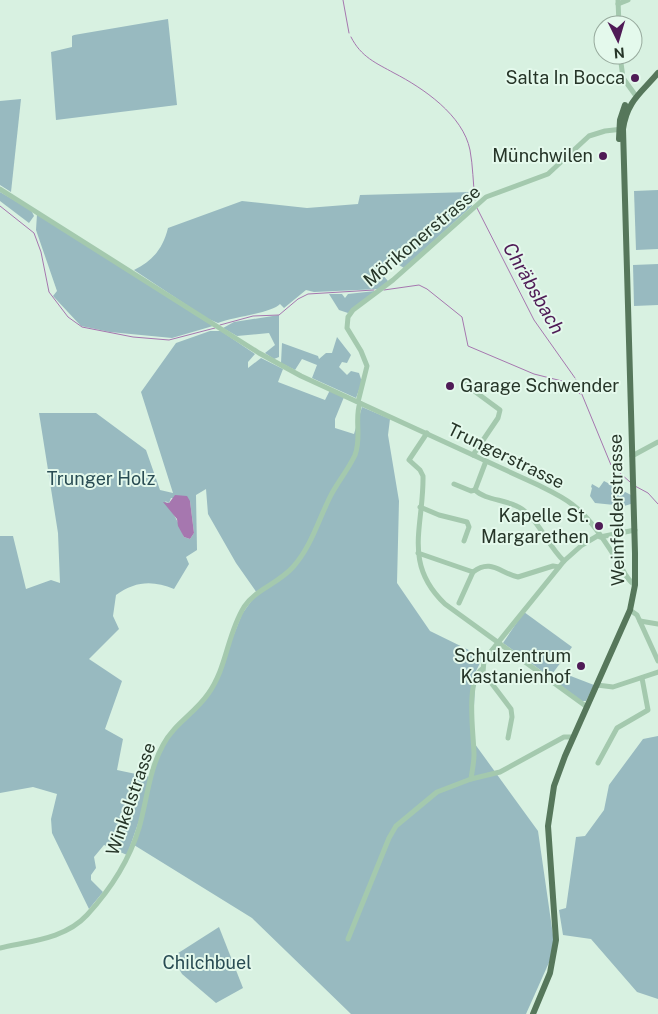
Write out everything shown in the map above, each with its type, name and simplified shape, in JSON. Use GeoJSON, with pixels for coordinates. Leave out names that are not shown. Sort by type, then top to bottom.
{"type":"FeatureCollection","features":[{"type":"Feature","properties":{"kind":"main road","name":"Weinfelderstrasse"},"geometry":{"type":"LineString","coordinates":[[533,1014],[550,973],[556,940],[548,826],[550,802],[558,773],[573,737],[630,610],[635,585],[621,129],[626,111],[634,95],[657,74]]}},
{"type":"Feature","properties":{"kind":"street"},"geometry":{"type":"LineString","coordinates":[[619,15],[618,2],[628,0]]}},
{"type":"Feature","properties":{"kind":"street"},"geometry":{"type":"LineString","coordinates":[[621,65],[623,78],[634,95]]}},
{"type":"Feature","properties":{"kind":"street","name":"Mörikonerstrasse"},"geometry":{"type":"LineString","coordinates":[[359,443],[359,402],[367,366],[366,359],[347,328],[348,317],[353,310],[393,280],[486,197],[548,174],[589,136],[621,129]]}},
{"type":"Feature","properties":{"kind":"street"},"geometry":{"type":"LineString","coordinates":[[0,189],[259,353],[359,402]]}},
{"type":"Feature","properties":{"kind":"street"},"geometry":{"type":"LineString","coordinates":[[462,382],[500,410],[498,418],[473,455]]}},
{"type":"Feature","properties":{"kind":"street","name":"Trungerstrasse"},"geometry":{"type":"LineString","coordinates":[[359,402],[568,501],[579,511],[617,559],[627,580],[635,585]]}},
{"type":"Feature","properties":{"kind":"street"},"geometry":{"type":"LineString","coordinates":[[426,434],[409,460],[423,474],[418,553],[424,576],[436,596],[587,707]]}},
{"type":"Feature","properties":{"kind":"street"},"geometry":{"type":"LineString","coordinates":[[632,456],[658,442]]}},
{"type":"Feature","properties":{"kind":"street","name":"Winkelstrasse"},"geometry":{"type":"LineString","coordinates":[[0,948],[70,929],[86,916],[115,880],[130,852],[156,760],[168,735],[198,706],[220,675],[233,631],[243,608],[254,594],[287,574],[306,549],[317,529],[329,498],[355,454],[359,443]]}},
{"type":"Feature","properties":{"kind":"street"},"geometry":{"type":"LineString","coordinates":[[474,490],[486,461]]}},
{"type":"Feature","properties":{"kind":"street"},"geometry":{"type":"LineString","coordinates":[[454,484],[470,491],[474,490],[479,494],[510,502],[525,512],[564,561]]}},
{"type":"Feature","properties":{"kind":"street"},"geometry":{"type":"LineString","coordinates":[[420,507],[439,515],[467,522],[469,527],[464,541]]}},
{"type":"Feature","properties":{"kind":"street"},"geometry":{"type":"LineString","coordinates":[[471,779],[474,756],[472,697],[476,678],[484,660],[558,567],[582,545],[599,536],[634,530]]}},
{"type":"Feature","properties":{"kind":"street"},"geometry":{"type":"LineString","coordinates":[[418,553],[473,572]]}},
{"type":"Feature","properties":{"kind":"street"},"geometry":{"type":"LineString","coordinates":[[459,603],[473,572],[482,566],[491,565],[518,578],[554,566],[558,567]]}},
{"type":"Feature","properties":{"kind":"street"},"geometry":{"type":"LineString","coordinates":[[630,610],[634,612],[640,621],[658,661]]}},
{"type":"Feature","properties":{"kind":"street"},"geometry":{"type":"LineString","coordinates":[[640,621],[658,624]]}},
{"type":"Feature","properties":{"kind":"street"},"geometry":{"type":"LineString","coordinates":[[482,668],[511,709],[512,717],[508,738]]}},
{"type":"Feature","properties":{"kind":"street"},"geometry":{"type":"LineString","coordinates":[[597,685],[613,687],[658,672]]}},
{"type":"Feature","properties":{"kind":"street"},"geometry":{"type":"LineString","coordinates":[[598,763],[617,728],[648,710],[642,678]]}},
{"type":"Feature","properties":{"kind":"street"},"geometry":{"type":"LineString","coordinates":[[348,939],[389,838],[396,826],[437,792],[471,779],[500,772],[564,737],[573,737]]}},
{"type":"Feature","properties":{"kind":"green space"},"geometry":{"type":"Polygon","coordinates":[[[168,19],[177,105],[56,120],[51,52],[72,47],[72,36],[74,35],[168,19]]]}},
{"type":"Feature","properties":{"kind":"green space"},"geometry":{"type":"Polygon","coordinates":[[[21,99],[11,192],[0,185],[0,101],[21,99]]]}},
{"type":"Feature","properties":{"kind":"green space"},"geometry":{"type":"Polygon","coordinates":[[[658,190],[658,249],[636,250],[634,191],[658,190]]]}},
{"type":"Feature","properties":{"kind":"green space"},"geometry":{"type":"Polygon","coordinates":[[[0,192],[31,210],[34,216],[29,223],[0,201],[0,192]]]}},
{"type":"Feature","properties":{"kind":"green space"},"geometry":{"type":"Polygon","coordinates":[[[471,192],[472,206],[404,268],[391,260],[380,272],[388,281],[379,289],[314,292],[306,290],[284,308],[280,304],[269,310],[218,323],[206,318],[134,270],[152,258],[160,248],[168,228],[242,201],[307,208],[358,204],[360,195],[471,192]]]}},
{"type":"Feature","properties":{"kind":"green space"},"geometry":{"type":"Polygon","coordinates":[[[37,214],[213,326],[172,338],[110,332],[81,326],[53,296],[57,291],[36,230],[37,214]]]}},
{"type":"Feature","properties":{"kind":"green space"},"geometry":{"type":"Polygon","coordinates":[[[658,264],[658,305],[634,306],[633,265],[658,264]]]}},
{"type":"Feature","properties":{"kind":"green space"},"geometry":{"type":"Polygon","coordinates":[[[375,291],[348,313],[339,310],[329,294],[342,294],[345,298],[348,294],[375,291]]]}},
{"type":"Feature","properties":{"kind":"green space"},"geometry":{"type":"Polygon","coordinates":[[[279,315],[279,357],[274,359],[265,353],[275,345],[269,333],[237,336],[223,328],[234,322],[279,315]]]}},
{"type":"Feature","properties":{"kind":"green space","name":"Trunger Holz"},"geometry":{"type":"Polygon","coordinates":[[[210,331],[221,331],[255,354],[248,362],[248,368],[261,358],[283,369],[278,382],[325,400],[330,390],[344,397],[335,419],[335,428],[354,434],[362,407],[390,419],[388,435],[399,501],[397,583],[430,631],[483,657],[476,671],[472,740],[538,831],[555,949],[526,1014],[351,1014],[252,918],[134,845],[156,763],[168,738],[211,692],[242,614],[257,593],[236,563],[208,514],[206,489],[196,495],[197,550],[186,557],[189,564],[174,589],[159,584],[144,583],[123,590],[116,595],[113,616],[119,629],[89,659],[122,681],[105,729],[123,739],[117,770],[150,777],[140,818],[127,855],[104,845],[94,857],[96,868],[91,875],[91,880],[103,892],[89,909],[52,833],[51,819],[57,794],[33,787],[0,793],[0,536],[13,536],[26,589],[51,580],[60,583],[58,533],[39,413],[96,413],[146,450],[160,490],[173,493],[141,392],[176,343],[210,331]],[[171,498],[169,503],[165,501],[184,537],[190,539],[194,533],[190,501],[171,498]]]}},
{"type":"Feature","properties":{"kind":"green space"},"geometry":{"type":"Polygon","coordinates":[[[337,337],[351,355],[347,363],[342,362],[339,367],[347,375],[351,371],[359,373],[361,379],[363,379],[356,398],[312,378],[317,365],[302,359],[295,370],[281,363],[282,343],[318,356],[319,359],[326,353],[332,353],[337,337]]]}},
{"type":"Feature","properties":{"kind":"green space"},"geometry":{"type":"Polygon","coordinates":[[[604,481],[631,495],[631,504],[624,506],[595,503],[590,496],[592,484],[599,488],[604,481]]]}},
{"type":"Feature","properties":{"kind":"green space"},"geometry":{"type":"Polygon","coordinates":[[[524,612],[572,647],[550,677],[503,643],[524,612]]]}},
{"type":"Feature","properties":{"kind":"green space"},"geometry":{"type":"Polygon","coordinates":[[[568,675],[594,685],[586,701],[581,701],[560,685],[568,675]]]}},
{"type":"Feature","properties":{"kind":"green space"},"geometry":{"type":"Polygon","coordinates":[[[658,736],[658,999],[637,992],[591,939],[563,935],[559,910],[566,908],[576,837],[585,836],[604,810],[609,785],[643,739],[658,736]]]}},
{"type":"Feature","properties":{"kind":"green space","name":"Chilchbuel"},"geometry":{"type":"Polygon","coordinates":[[[219,927],[243,988],[216,1003],[182,974],[172,957],[219,927]]]}},
{"type":"Feature","properties":{"kind":"shaded area"},"geometry":{"type":"Polygon","coordinates":[[[175,495],[187,496],[190,501],[194,533],[190,539],[184,537],[178,526],[177,519],[163,502],[169,503],[175,495]]]}},
{"type":"Feature","properties":{"kind":"waterway","name":"Chräbsbach"},"geometry":{"type":"LineString","coordinates":[[343,0],[349,33]]}},
{"type":"Feature","properties":{"kind":"waterway","name":"Chräbsbach"},"geometry":{"type":"LineString","coordinates":[[351,37],[364,55],[417,86],[451,114],[466,137],[470,150],[475,200]]}},
{"type":"Feature","properties":{"kind":"waterway"},"geometry":{"type":"LineString","coordinates":[[0,206],[34,233],[41,252],[49,292],[68,317],[82,327],[133,337],[169,340],[215,328]]}},
{"type":"Feature","properties":{"kind":"waterway","name":"Chräbsbach"},"geometry":{"type":"LineString","coordinates":[[477,208],[534,320],[575,378]]}},
{"type":"Feature","properties":{"kind":"waterway"},"geometry":{"type":"LineString","coordinates":[[384,290],[419,285],[427,289],[462,317],[468,346],[534,374],[566,382]]}},
{"type":"Feature","properties":{"kind":"waterway"},"geometry":{"type":"LineString","coordinates":[[220,325],[253,316],[279,315],[298,299],[308,294],[374,290]]}},
{"type":"Feature","properties":{"kind":"waterway","name":"Chräbsbach"},"geometry":{"type":"LineString","coordinates":[[576,380],[611,465],[630,482]]}},
{"type":"Feature","properties":{"kind":"waterway"},"geometry":{"type":"LineString","coordinates":[[567,383],[580,394]]}},
{"type":"Feature","properties":{"kind":"waterway","name":"Chräbsbach"},"geometry":{"type":"LineString","coordinates":[[635,486],[648,493],[658,504]]}},
{"type":"Feature","properties":{"kind":"place","name":"Salta In Bocca"},"geometry":{"type":"Point","coordinates":[635,78]}},
{"type":"Feature","properties":{"kind":"place","name":"Münchwilen"},"geometry":{"type":"Point","coordinates":[603,156]}},
{"type":"Feature","properties":{"kind":"place","name":"Garage Schwender"},"geometry":{"type":"Point","coordinates":[450,386]}},
{"type":"Feature","properties":{"kind":"place","name":"Kapelle St. Margarethen"},"geometry":{"type":"Point","coordinates":[599,526]}},
{"type":"Feature","properties":{"kind":"place","name":"Schulzentrum Kastanienhof"},"geometry":{"type":"Point","coordinates":[581,666]}}]}
